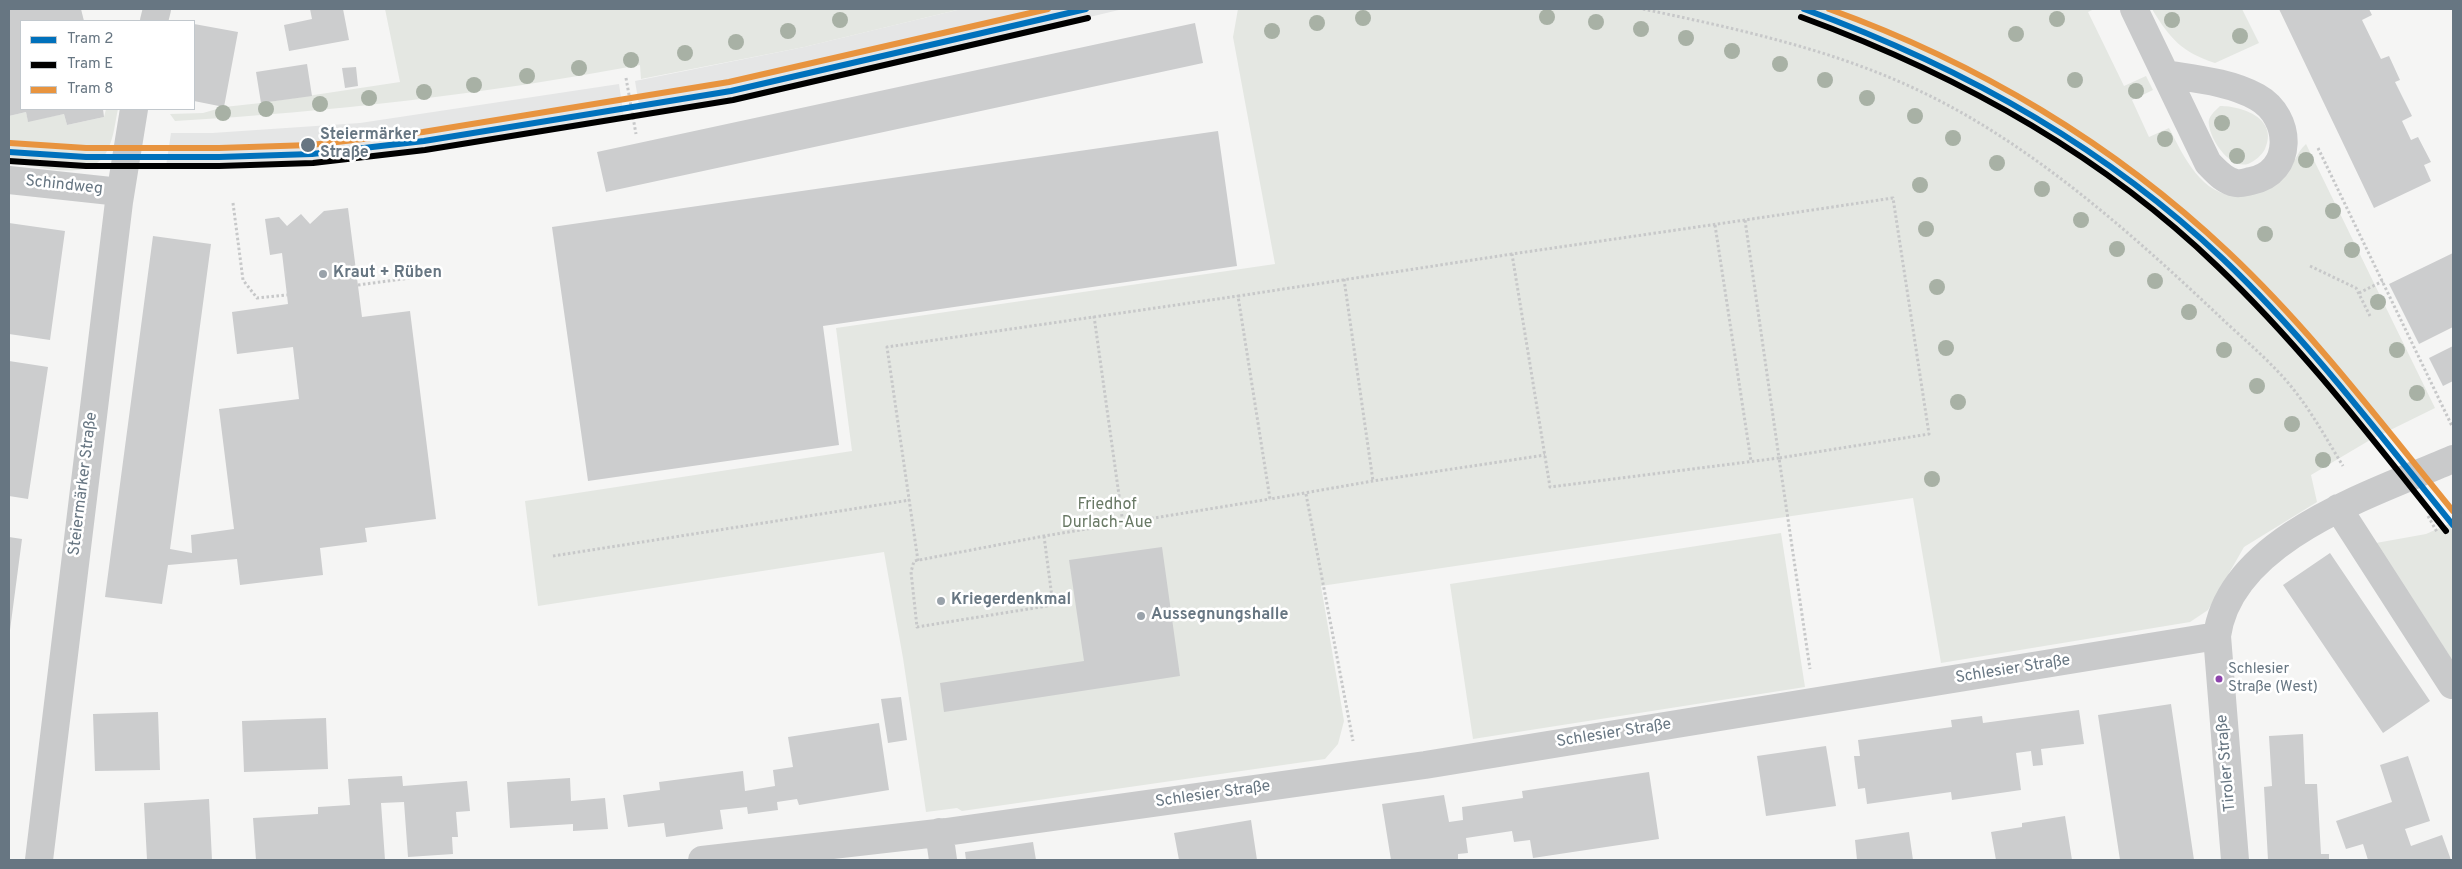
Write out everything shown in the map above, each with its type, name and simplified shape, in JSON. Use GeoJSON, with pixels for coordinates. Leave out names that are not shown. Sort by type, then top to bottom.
{"type":"FeatureCollection","features":[{"type":"Feature","properties":{"kind":"street"},"geometry":{"type":"LineString","coordinates":[[2134,9],[2165,74],[2208,164],[2220,176],[2236,184],[2254,180],[2272,170],[2281,157],[2285,140],[2281,120],[2271,107],[2259,98],[2239,89],[2165,74]]}},
{"type":"Feature","properties":{"kind":"street","name":"Steiermärker Straße"},"geometry":{"type":"LineString","coordinates":[[39,860],[120,192],[134,110]]}},
{"type":"Feature","properties":{"kind":"street","name":"Schindweg"},"geometry":{"type":"LineString","coordinates":[[9,180],[120,192]]}},
{"type":"Feature","properties":{"kind":"street"},"geometry":{"type":"LineString","coordinates":[[2217,636],[2219,619],[2226,603],[2242,580],[2263,557],[2338,508],[2453,459]]}},
{"type":"Feature","properties":{"kind":"street"},"geometry":{"type":"LineString","coordinates":[[2338,508],[2452,685]]}},
{"type":"Feature","properties":{"kind":"street","name":"Schlesier Straße"},"geometry":{"type":"LineString","coordinates":[[702,860],[940,832],[1359,774],[2217,636]]}},
{"type":"Feature","properties":{"kind":"street","name":"Tiroler Straße"},"geometry":{"type":"LineString","coordinates":[[2217,636],[2235,860]]}},
{"type":"Feature","properties":{"kind":"street"},"geometry":{"type":"LineString","coordinates":[[940,832],[943,860]]}},
{"type":"Feature","properties":{"kind":"path"},"geometry":{"type":"LineString","coordinates":[[1643,9],[1738,29],[1851,63],[1924,93],[1978,122],[2068,184],[2156,257],[2292,388],[2314,417],[2343,466]]}},
{"type":"Feature","properties":{"kind":"path"},"geometry":{"type":"LineString","coordinates":[[626,78],[636,134]]}},
{"type":"Feature","properties":{"kind":"path"},"geometry":{"type":"LineString","coordinates":[[2318,147],[2453,427]]}},
{"type":"Feature","properties":{"kind":"path"},"geometry":{"type":"LineString","coordinates":[[918,561],[887,347],[1238,296],[1512,254],[1893,198],[1930,434],[1779,458],[1550,487],[1512,254]]}},
{"type":"Feature","properties":{"kind":"path"},"geometry":{"type":"LineString","coordinates":[[233,203],[243,280],[257,298],[287,295]]}},
{"type":"Feature","properties":{"kind":"path"},"geometry":{"type":"LineString","coordinates":[[1745,220],[1814,702]]}},
{"type":"Feature","properties":{"kind":"path"},"geometry":{"type":"LineString","coordinates":[[1715,225],[1751,461]]}},
{"type":"Feature","properties":{"kind":"path"},"geometry":{"type":"LineString","coordinates":[[2310,266],[2356,288],[2370,316]]}},
{"type":"Feature","properties":{"kind":"path"},"geometry":{"type":"LineString","coordinates":[[358,285],[432,275]]}},
{"type":"Feature","properties":{"kind":"path"},"geometry":{"type":"LineString","coordinates":[[1344,280],[1373,481]]}},
{"type":"Feature","properties":{"kind":"path"},"geometry":{"type":"LineString","coordinates":[[2359,293],[2382,281]]}},
{"type":"Feature","properties":{"kind":"path"},"geometry":{"type":"LineString","coordinates":[[1238,296],[1270,499]]}},
{"type":"Feature","properties":{"kind":"path"},"geometry":{"type":"LineString","coordinates":[[1094,316],[1122,524]]}},
{"type":"Feature","properties":{"kind":"path"},"geometry":{"type":"LineString","coordinates":[[1044,536],[1053,605],[917,627],[911,572],[914,562],[1044,536],[1306,494],[1373,481],[1545,455]]}},
{"type":"Feature","properties":{"kind":"path"},"geometry":{"type":"LineString","coordinates":[[1306,494],[1359,774]]}},
{"type":"Feature","properties":{"kind":"path"},"geometry":{"type":"LineString","coordinates":[[553,556],[910,500]]}},
{"type":"Feature","properties":{"kind":"path"},"geometry":{"type":"LineString","coordinates":[[2428,516],[2437,532]]}},
{"type":"Feature","properties":{"kind":"shaded area"},"geometry":{"type":"Polygon","coordinates":[[[961,9],[1123,9],[872,69],[641,117],[635,81],[804,47],[961,9]]]}},
{"type":"Feature","properties":{"kind":"shaded area"},"geometry":{"type":"Polygon","coordinates":[[[619,84],[624,118],[370,156],[240,166],[166,166],[171,133],[212,133],[360,123],[619,84]]]}},
{"type":"Feature","properties":{"kind":"green space"},"geometry":{"type":"Polygon","coordinates":[[[385,9],[961,9],[804,47],[641,79],[640,65],[524,85],[350,107],[175,121],[170,114],[203,113],[224,107],[400,82],[385,9]]]}},
{"type":"Feature","properties":{"kind":"green space","name":"Friedhof Durlach-Aue"},"geometry":{"type":"Polygon","coordinates":[[[1238,9],[2094,9],[2088,12],[2124,86],[2146,76],[2153,90],[2132,100],[2149,137],[2169,128],[2190,165],[2208,185],[2220,192],[2233,196],[2258,193],[2275,185],[2286,175],[2306,144],[2435,408],[2370,440],[2311,475],[2317,502],[2244,547],[2208,610],[2190,622],[1941,663],[1913,498],[1321,586],[1344,721],[1338,744],[1325,759],[962,811],[957,808],[926,812],[903,658],[884,552],[538,606],[525,501],[852,451],[836,328],[1275,264],[1233,37],[1238,9]]]}},
{"type":"Feature","properties":{"kind":"green space"},"geometry":{"type":"Polygon","coordinates":[[[2152,9],[2242,9],[2259,43],[2215,63],[2194,54],[2178,43],[2165,29],[2152,9]]]}},
{"type":"Feature","properties":{"kind":"green space"},"geometry":{"type":"Polygon","coordinates":[[[2220,106],[2239,108],[2256,116],[2263,122],[2267,130],[2268,139],[2265,149],[2256,160],[2248,164],[2235,162],[2228,158],[2217,146],[2213,139],[2209,119],[2220,106]]]}},
{"type":"Feature","properties":{"kind":"green space"},"geometry":{"type":"Polygon","coordinates":[[[106,110],[118,110],[107,151],[99,161],[88,167],[76,170],[62,170],[9,162],[9,116],[26,112],[28,121],[64,114],[67,125],[104,117],[106,110]]]}},
{"type":"Feature","properties":{"kind":"green space"},"geometry":{"type":"Polygon","coordinates":[[[2453,522],[2453,661],[2376,543],[2426,534],[2453,522]]]}},
{"type":"Feature","properties":{"kind":"green space"},"geometry":{"type":"Polygon","coordinates":[[[1781,533],[1805,687],[1473,739],[1450,584],[1781,533]]]}},
{"type":"Feature","properties":{"kind":"building"},"geometry":{"type":"Polygon","coordinates":[[[9,9],[81,9],[84,20],[20,20],[20,110],[103,110],[104,117],[67,125],[64,114],[28,122],[26,112],[9,116],[9,9]]]}},
{"type":"Feature","properties":{"kind":"building"},"geometry":{"type":"Polygon","coordinates":[[[310,9],[343,9],[349,40],[289,51],[284,25],[312,19],[310,9]]]}},
{"type":"Feature","properties":{"kind":"building"},"geometry":{"type":"Polygon","coordinates":[[[2279,9],[2369,9],[2372,15],[2362,20],[2381,59],[2389,56],[2400,80],[2395,82],[2412,116],[2402,121],[2411,140],[2418,137],[2431,162],[2424,165],[2431,181],[2374,208],[2279,9]]]}},
{"type":"Feature","properties":{"kind":"building"},"geometry":{"type":"Polygon","coordinates":[[[1195,23],[1203,63],[606,192],[597,152],[1195,23]]]}},
{"type":"Feature","properties":{"kind":"building"},"geometry":{"type":"Polygon","coordinates":[[[195,24],[238,32],[224,107],[195,101],[195,24]]]}},
{"type":"Feature","properties":{"kind":"building"},"geometry":{"type":"Polygon","coordinates":[[[307,64],[312,96],[261,103],[256,72],[307,64]]]}},
{"type":"Feature","properties":{"kind":"building"},"geometry":{"type":"Polygon","coordinates":[[[356,67],[358,86],[345,88],[342,68],[356,67]]]}},
{"type":"Feature","properties":{"kind":"building"},"geometry":{"type":"Polygon","coordinates":[[[1218,131],[1237,266],[823,326],[839,445],[588,481],[552,227],[1218,131]]]}},
{"type":"Feature","properties":{"kind":"building"},"geometry":{"type":"Polygon","coordinates":[[[348,208],[362,317],[410,311],[436,519],[365,528],[367,542],[320,548],[323,575],[240,585],[237,559],[168,565],[162,604],[105,597],[153,236],[211,244],[170,549],[192,553],[191,535],[234,529],[219,409],[299,399],[293,347],[237,354],[232,312],[288,304],[282,253],[270,255],[265,219],[279,217],[287,226],[301,214],[310,224],[324,211],[348,208]]]}},
{"type":"Feature","properties":{"kind":"building"},"geometry":{"type":"Polygon","coordinates":[[[9,223],[65,231],[50,340],[9,334],[9,223]]]}},
{"type":"Feature","properties":{"kind":"building"},"geometry":{"type":"Polygon","coordinates":[[[2453,253],[2453,327],[2419,344],[2389,284],[2453,253]]]}},
{"type":"Feature","properties":{"kind":"building"},"geometry":{"type":"Polygon","coordinates":[[[2453,346],[2453,381],[2443,386],[2429,358],[2453,346]]]}},
{"type":"Feature","properties":{"kind":"building"},"geometry":{"type":"Polygon","coordinates":[[[9,361],[48,367],[28,499],[9,496],[9,361]]]}},
{"type":"Feature","properties":{"kind":"building"},"geometry":{"type":"Polygon","coordinates":[[[9,537],[22,539],[10,630],[9,630],[9,537]]]}},
{"type":"Feature","properties":{"kind":"building"},"geometry":{"type":"Polygon","coordinates":[[[1162,547],[1180,676],[944,712],[940,683],[1084,661],[1069,560],[1162,547]]]}},
{"type":"Feature","properties":{"kind":"building"},"geometry":{"type":"Polygon","coordinates":[[[2330,553],[2430,701],[2383,733],[2283,585],[2330,553]]]}},
{"type":"Feature","properties":{"kind":"building"},"geometry":{"type":"Polygon","coordinates":[[[901,697],[907,740],[888,743],[881,699],[901,697]]]}},
{"type":"Feature","properties":{"kind":"building"},"geometry":{"type":"Polygon","coordinates":[[[2171,704],[2194,860],[2120,860],[2098,715],[2171,704]]]}},
{"type":"Feature","properties":{"kind":"building"},"geometry":{"type":"Polygon","coordinates":[[[2079,710],[2084,744],[2041,749],[2043,765],[2033,766],[2031,751],[2016,753],[2021,790],[1952,800],[1951,792],[1867,804],[1865,788],[1858,789],[1854,756],[1860,756],[1858,740],[1952,727],[1951,720],[1982,716],[1983,723],[2079,710]]]}},
{"type":"Feature","properties":{"kind":"building"},"geometry":{"type":"Polygon","coordinates":[[[158,712],[160,770],[95,771],[93,714],[158,712]]]}},
{"type":"Feature","properties":{"kind":"building"},"geometry":{"type":"Polygon","coordinates":[[[326,718],[328,769],[244,772],[242,721],[326,718]]]}},
{"type":"Feature","properties":{"kind":"building"},"geometry":{"type":"Polygon","coordinates":[[[879,723],[889,790],[799,805],[797,799],[777,802],[778,810],[748,814],[747,807],[720,810],[723,829],[666,837],[664,823],[628,827],[623,795],[660,790],[659,782],[743,771],[745,791],[775,786],[773,770],[793,767],[788,737],[879,723]]]}},
{"type":"Feature","properties":{"kind":"building"},"geometry":{"type":"Polygon","coordinates":[[[2303,734],[2305,784],[2317,784],[2321,854],[2329,854],[2329,860],[2268,860],[2264,787],[2272,786],[2269,736],[2303,734]]]}},
{"type":"Feature","properties":{"kind":"building"},"geometry":{"type":"Polygon","coordinates":[[[1826,746],[1836,806],[1766,816],[1757,756],[1826,746]]]}},
{"type":"Feature","properties":{"kind":"building"},"geometry":{"type":"Polygon","coordinates":[[[2408,756],[2430,821],[2405,829],[2411,846],[2442,835],[2451,860],[2368,860],[2363,844],[2346,849],[2336,821],[2392,802],[2380,765],[2408,756]]]}},
{"type":"Feature","properties":{"kind":"building"},"geometry":{"type":"Polygon","coordinates":[[[1649,772],[1659,839],[1533,858],[1530,840],[1514,842],[1512,831],[1466,838],[1468,853],[1458,854],[1458,859],[1391,860],[1382,804],[1444,795],[1449,822],[1463,820],[1462,807],[1523,798],[1522,791],[1649,772]]]}},
{"type":"Feature","properties":{"kind":"building"},"geometry":{"type":"Polygon","coordinates":[[[402,776],[403,786],[467,781],[470,811],[456,812],[458,837],[452,837],[453,854],[408,857],[404,802],[381,803],[385,860],[256,860],[253,818],[318,814],[318,807],[350,805],[348,779],[402,776]]]}},
{"type":"Feature","properties":{"kind":"building"},"geometry":{"type":"Polygon","coordinates":[[[570,778],[571,801],[605,798],[608,829],[573,831],[573,824],[510,828],[507,782],[570,778]]]}},
{"type":"Feature","properties":{"kind":"building"},"geometry":{"type":"Polygon","coordinates":[[[209,799],[212,860],[147,860],[144,803],[209,799]]]}},
{"type":"Feature","properties":{"kind":"building"},"geometry":{"type":"Polygon","coordinates":[[[2065,816],[2072,860],[1996,860],[1991,832],[2022,827],[2022,823],[2065,816]]]}},
{"type":"Feature","properties":{"kind":"building"},"geometry":{"type":"Polygon","coordinates":[[[1251,820],[1257,860],[1179,860],[1174,833],[1251,820]]]}},
{"type":"Feature","properties":{"kind":"building"},"geometry":{"type":"Polygon","coordinates":[[[1909,832],[1913,860],[1857,860],[1855,840],[1909,832]]]}},
{"type":"Feature","properties":{"kind":"building"},"geometry":{"type":"Polygon","coordinates":[[[1033,842],[1036,860],[966,860],[965,852],[1033,842]]]}},
{"type":"Feature","properties":{"kind":"tram line","name":"8"},"geometry":{"type":"LineString","coordinates":[[10,143],[86,148],[219,148],[311,145],[423,132],[729,82],[1048,9]]}},
{"type":"Feature","properties":{"kind":"tram line","name":"2"},"geometry":{"type":"LineString","coordinates":[[9,152],[86,157],[219,157],[312,154],[424,141],[731,91],[1086,9]]}},
{"type":"Feature","properties":{"kind":"tram line","name":"2"},"geometry":{"type":"LineString","coordinates":[[1804,9],[1918,56],[2026,112],[2129,180],[2177,218],[2223,259],[2314,355],[2453,525]]}},
{"type":"Feature","properties":{"kind":"tram line","name":"8"},"geometry":{"type":"LineString","coordinates":[[1829,9],[1884,30],[1937,54],[2041,110],[2138,176],[2184,213],[2259,282],[2317,345],[2453,511]]}},
{"type":"Feature","properties":{"kind":"tram line","name":"E"},"geometry":{"type":"LineString","coordinates":[[1801,17],[1858,39],[1969,90],[2074,152],[2124,187],[2172,225],[2217,266],[2308,361],[2446,531]]}},
{"type":"Feature","properties":{"kind":"tram line","name":"E"},"geometry":{"type":"LineString","coordinates":[[9,161],[86,166],[219,166],[313,163],[425,150],[733,100],[1088,18]]}},
{"type":"Feature","properties":{"kind":"place","name":"Steiermärker Straße"},"geometry":{"type":"Point","coordinates":[308,145]}},
{"type":"Feature","properties":{"kind":"place","name":"Kraut + Rüben"},"geometry":{"type":"Point","coordinates":[323,274]}},
{"type":"Feature","properties":{"kind":"place","name":"Kriegerdenkmal"},"geometry":{"type":"Point","coordinates":[941,601]}},
{"type":"Feature","properties":{"kind":"place","name":"Aussegnungshalle"},"geometry":{"type":"Point","coordinates":[1141,616]}},
{"type":"Feature","properties":{"kind":"place","name":"Schlesier Straße (West)"},"geometry":{"type":"Point","coordinates":[2219,679]}}]}
